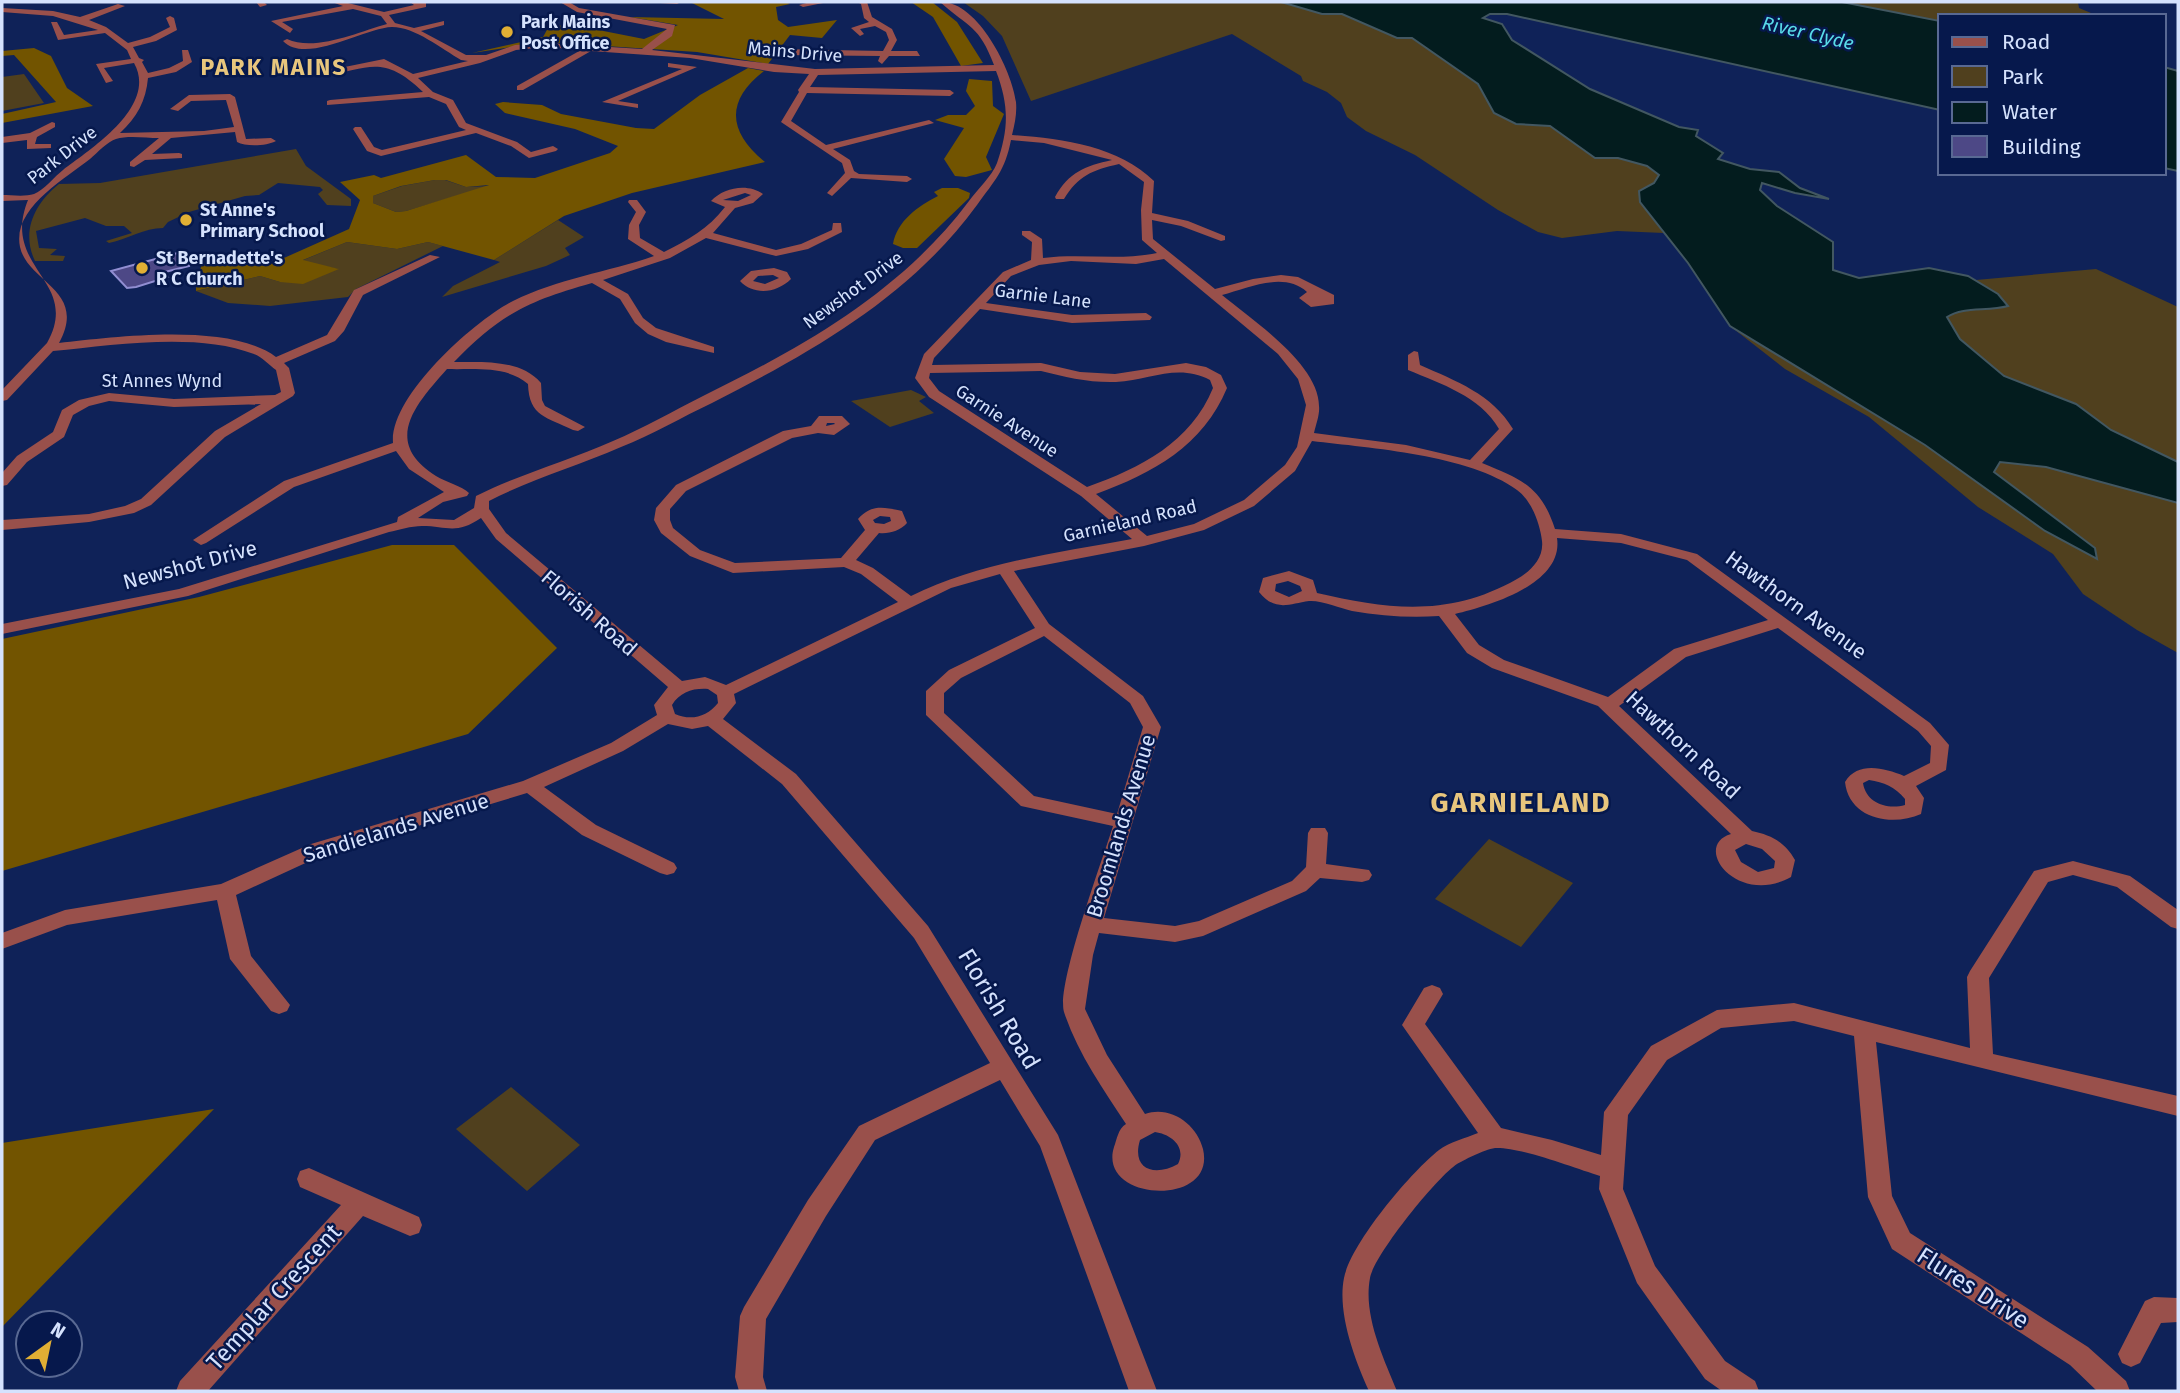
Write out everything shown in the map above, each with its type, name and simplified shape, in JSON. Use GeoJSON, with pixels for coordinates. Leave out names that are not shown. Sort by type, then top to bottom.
{"type":"FeatureCollection","features":[{"type":"Feature","properties":{"kind":"street"},"geometry":{"type":"LineString","coordinates":[[2,8],[9,2]]}},
{"type":"Feature","properties":{"kind":"street"},"geometry":{"type":"LineString","coordinates":[[336,2],[384,14],[423,5],[414,2]]}},
{"type":"Feature","properties":{"kind":"street"},"geometry":{"type":"LineString","coordinates":[[564,2],[577,10],[672,27],[669,34],[645,51]]}},
{"type":"Feature","properties":{"kind":"street"},"geometry":{"type":"LineString","coordinates":[[647,2],[677,2]]}},
{"type":"Feature","properties":{"kind":"street"},"geometry":{"type":"LineString","coordinates":[[803,5],[824,2]]}},
{"type":"Feature","properties":{"kind":"street"},"geometry":{"type":"LineString","coordinates":[[861,2],[868,18],[889,31],[893,40],[877,73]]}},
{"type":"Feature","properties":{"kind":"street","name":"Newshot Drive"},"geometry":{"type":"LineString","coordinates":[[2,629],[182,593],[386,528],[423,513],[444,496],[520,480],[618,444],[787,360],[874,303],[916,268],[956,226],[1001,165],[1012,114],[1007,80],[998,68],[990,43],[972,21],[944,2]]}},
{"type":"Feature","properties":{"kind":"street"},"geometry":{"type":"LineString","coordinates":[[80,20],[121,6]]}},
{"type":"Feature","properties":{"kind":"street"},"geometry":{"type":"LineString","coordinates":[[290,31],[275,21],[351,7]]}},
{"type":"Feature","properties":{"kind":"street"},"geometry":{"type":"LineString","coordinates":[[2,8],[55,12],[104,31],[127,46],[140,60],[145,76],[173,71],[186,64],[185,52]]}},
{"type":"Feature","properties":{"kind":"street"},"geometry":{"type":"LineString","coordinates":[[384,14],[392,25]]}},
{"type":"Feature","properties":{"kind":"street"},"geometry":{"type":"LineString","coordinates":[[127,46],[153,39],[174,28],[170,18]]}},
{"type":"Feature","properties":{"kind":"street"},"geometry":{"type":"LineString","coordinates":[[414,30],[441,23]]}},
{"type":"Feature","properties":{"kind":"street"},"geometry":{"type":"LineString","coordinates":[[860,34],[855,28],[876,23]]}},
{"type":"Feature","properties":{"kind":"street"},"geometry":{"type":"LineString","coordinates":[[54,24],[61,38],[104,31]]}},
{"type":"Feature","properties":{"kind":"street"},"geometry":{"type":"LineString","coordinates":[[287,41],[293,46],[318,45],[392,25],[414,30],[464,58],[483,58]]}},
{"type":"Feature","properties":{"kind":"street","name":"Mains Drive"},"geometry":{"type":"LineString","coordinates":[[412,77],[452,69],[538,42],[711,58],[815,72],[877,73],[998,68]]}},
{"type":"Feature","properties":{"kind":"street"},"geometry":{"type":"LineString","coordinates":[[520,88],[590,48]]}},
{"type":"Feature","properties":{"kind":"street"},"geometry":{"type":"LineString","coordinates":[[780,52],[917,54]]}},
{"type":"Feature","properties":{"kind":"street"},"geometry":{"type":"LineString","coordinates":[[577,55],[653,63]]}},
{"type":"Feature","properties":{"kind":"street"},"geometry":{"type":"LineString","coordinates":[[635,106],[607,102],[711,58]]}},
{"type":"Feature","properties":{"kind":"street"},"geometry":{"type":"LineString","coordinates":[[109,81],[99,66],[140,60]]}},
{"type":"Feature","properties":{"kind":"street"},"geometry":{"type":"LineString","coordinates":[[323,74],[384,62],[412,77],[430,94],[450,102],[462,125],[473,131],[514,144],[529,155],[553,149]]}},
{"type":"Feature","properties":{"kind":"street"},"geometry":{"type":"LineString","coordinates":[[666,65],[693,67]]}},
{"type":"Feature","properties":{"kind":"street"},"geometry":{"type":"LineString","coordinates":[[815,72],[802,90],[786,122],[846,162],[849,173],[857,177],[907,179]]}},
{"type":"Feature","properties":{"kind":"street","name":"Park Drive"},"geometry":{"type":"LineString","coordinates":[[2,397],[50,348],[59,331],[61,320],[55,295],[26,270],[15,248],[17,224],[35,197],[114,136],[139,103],[145,76]]}},
{"type":"Feature","properties":{"kind":"street"},"geometry":{"type":"LineString","coordinates":[[802,90],[950,93]]}},
{"type":"Feature","properties":{"kind":"street"},"geometry":{"type":"LineString","coordinates":[[330,103],[430,94]]}},
{"type":"Feature","properties":{"kind":"street"},"geometry":{"type":"LineString","coordinates":[[176,109],[189,98],[230,97],[242,142],[271,141]]}},
{"type":"Feature","properties":{"kind":"street"},"geometry":{"type":"LineString","coordinates":[[824,148],[929,123]]}},
{"type":"Feature","properties":{"kind":"street"},"geometry":{"type":"LineString","coordinates":[[2,140],[32,136],[52,125]]}},
{"type":"Feature","properties":{"kind":"street"},"geometry":{"type":"LineString","coordinates":[[114,136],[204,134],[239,129]]}},
{"type":"Feature","properties":{"kind":"street"},"geometry":{"type":"LineString","coordinates":[[358,129],[370,149],[381,153],[473,131]]}},
{"type":"Feature","properties":{"kind":"street"},"geometry":{"type":"LineString","coordinates":[[168,135],[138,160],[179,156]]}},
{"type":"Feature","properties":{"kind":"street"},"geometry":{"type":"LineString","coordinates":[[32,136],[30,147],[48,146]]}},
{"type":"Feature","properties":{"kind":"street","name":"Garnieland Road"},"geometry":{"type":"LineString","coordinates":[[725,692],[945,585],[1004,568],[1144,541],[1199,527],[1249,503],[1290,468],[1304,447],[1313,405],[1304,377],[1282,351],[1148,240],[1146,216],[1149,181],[1121,161],[1076,146],[1007,137]]}},
{"type":"Feature","properties":{"kind":"street"},"geometry":{"type":"LineString","coordinates":[[1060,197],[1070,178],[1093,167],[1121,161]]}},
{"type":"Feature","properties":{"kind":"street"},"geometry":{"type":"LineString","coordinates":[[832,193],[849,173]]}},
{"type":"Feature","properties":{"kind":"street"},"geometry":{"type":"LineString","coordinates":[[2,198],[35,197]]}},
{"type":"Feature","properties":{"kind":"street"},"geometry":{"type":"LineString","coordinates":[[633,202],[641,212],[634,225],[634,239],[663,256]]}},
{"type":"Feature","properties":{"kind":"street"},"geometry":{"type":"LineString","coordinates":[[482,504],[428,478],[406,457],[401,445],[399,426],[407,409],[475,333],[503,312],[544,293],[663,256],[697,240],[728,214],[732,205]]}},
{"type":"Feature","properties":{"kind":"street"},"geometry":{"type":"LineString","coordinates":[[1146,216],[1199,226],[1220,238]]}},
{"type":"Feature","properties":{"kind":"street"},"geometry":{"type":"LineString","coordinates":[[704,234],[776,253],[825,239],[837,232],[837,225]]}},
{"type":"Feature","properties":{"kind":"street"},"geometry":{"type":"LineString","coordinates":[[1026,233],[1038,241],[1037,262]]}},
{"type":"Feature","properties":{"kind":"street"},"geometry":{"type":"LineString","coordinates":[[768,271],[776,253]]}},
{"type":"Feature","properties":{"kind":"street"},"geometry":{"type":"LineString","coordinates":[[925,369],[928,357],[1007,274],[1037,262],[1071,258],[1136,261],[1167,255]]}},
{"type":"Feature","properties":{"kind":"street"},"geometry":{"type":"LineString","coordinates":[[2,525],[89,518],[129,510],[146,502],[220,434],[288,393],[290,381],[275,362],[331,338],[338,331],[358,293],[434,257]]}},
{"type":"Feature","properties":{"kind":"street"},"geometry":{"type":"LineString","coordinates":[[1212,294],[1286,277],[1309,284],[1316,293]]}},
{"type":"Feature","properties":{"kind":"street"},"geometry":{"type":"LineString","coordinates":[[592,278],[624,297],[639,320],[652,331],[710,350]]}},
{"type":"Feature","properties":{"kind":"street","name":"Garnie Lane"},"geometry":{"type":"LineString","coordinates":[[978,305],[1072,319],[1146,317]]}},
{"type":"Feature","properties":{"kind":"street","name":"St Annes Wynd"},"geometry":{"type":"LineString","coordinates":[[50,348],[167,338],[210,340],[243,347],[275,362]]}},
{"type":"Feature","properties":{"kind":"street"},"geometry":{"type":"LineString","coordinates":[[1414,355],[1413,367],[1457,387],[1500,415],[1506,429],[1474,464]]}},
{"type":"Feature","properties":{"kind":"street"},"geometry":{"type":"LineString","coordinates":[[445,365],[501,368],[524,375],[534,383],[535,400],[540,409],[578,426]]}},
{"type":"Feature","properties":{"kind":"street","name":"Garnie Avenue"},"geometry":{"type":"LineString","coordinates":[[1086,493],[1127,479],[1173,448],[1205,421],[1216,402],[1220,388],[1216,379],[1201,370],[1186,367],[1115,378],[1080,376],[1041,367],[925,369],[922,378],[934,394],[1086,493],[1144,541]]}},
{"type":"Feature","properties":{"kind":"street"},"geometry":{"type":"LineString","coordinates":[[1099,393],[1102,377]]}},
{"type":"Feature","properties":{"kind":"street","name":"St Annes Wynd"},"geometry":{"type":"LineString","coordinates":[[2,482],[22,459],[59,434],[67,414],[84,403],[109,397],[174,403],[275,399]]}},
{"type":"Feature","properties":{"kind":"street"},"geometry":{"type":"LineString","coordinates":[[819,429],[788,434],[681,488],[663,508],[662,520],[666,530],[695,553],[733,568],[846,562],[867,571],[909,602]]}},
{"type":"Feature","properties":{"kind":"street"},"geometry":{"type":"LineString","coordinates":[[1307,596],[1347,605],[1422,614],[1465,609],[1506,594],[1541,570],[1551,546],[1544,517],[1525,488],[1474,464],[1428,452],[1308,436]]}},
{"type":"Feature","properties":{"kind":"street"},"geometry":{"type":"LineString","coordinates":[[201,540],[289,484],[401,445]]}},
{"type":"Feature","properties":{"kind":"street"},"geometry":{"type":"LineString","coordinates":[[428,478],[423,513],[442,525],[467,520]]}},
{"type":"Feature","properties":{"kind":"street","name":"Newshot Drive"},"geometry":{"type":"LineString","coordinates":[[467,520],[482,504],[520,480]]}},
{"type":"Feature","properties":{"kind":"street","name":"Florish Road"},"geometry":{"type":"LineString","coordinates":[[482,504],[500,536]]}},
{"type":"Feature","properties":{"kind":"street","name":"Florish Road"},"geometry":{"type":"LineString","coordinates":[[467,520],[500,536],[678,688]]}},
{"type":"Feature","properties":{"kind":"street"},"geometry":{"type":"LineString","coordinates":[[846,562],[874,529]]}},
{"type":"Feature","properties":{"kind":"street","name":"Hawthorn Avenue"},"geometry":{"type":"LineString","coordinates":[[1548,533],[1619,537],[1658,545],[1692,557],[1924,727],[1940,745],[1939,766],[1904,784]]}},
{"type":"Feature","properties":{"kind":"street","name":"Broomlands Avenue"},"geometry":{"type":"LineString","coordinates":[[1004,568],[1046,629],[1137,700],[1152,727],[1082,955],[1074,1009],[1098,1061],[1140,1126]]}},
{"type":"Feature","properties":{"kind":"street","name":"Hawthorn Road"},"geometry":{"type":"LineString","coordinates":[[1444,611],[1473,649],[1497,664],[1608,706],[1746,837]]}},
{"type":"Feature","properties":{"kind":"street"},"geometry":{"type":"LineString","coordinates":[[1608,706],[1680,653],[1780,622]]}},
{"type":"Feature","properties":{"kind":"street"},"geometry":{"type":"LineString","coordinates":[[1046,629],[955,674],[936,691],[935,715],[1028,801],[1124,822]]}},
{"type":"Feature","properties":{"kind":"street"},"geometry":{"type":"LineString","coordinates":[[705,683],[714,685],[725,692],[727,703],[724,709],[711,719],[682,723],[667,717],[664,712],[666,699],[678,688],[705,683]]}},
{"type":"Feature","properties":{"kind":"street","name":"Sandielands Avenue"},"geometry":{"type":"LineString","coordinates":[[2,941],[65,918],[225,891],[318,849],[530,786],[617,747],[667,717]]}},
{"type":"Feature","properties":{"kind":"street","name":"Florish Road"},"geometry":{"type":"LineString","coordinates":[[711,719],[789,779],[921,932],[1050,1142],[1143,1391]]}},
{"type":"Feature","properties":{"kind":"street"},"geometry":{"type":"LineString","coordinates":[[530,786],[589,830],[667,868]]}},
{"type":"Feature","properties":{"kind":"street"},"geometry":{"type":"LineString","coordinates":[[1093,924],[1175,934],[1203,928],[1299,886],[1316,870],[1318,833]]}},
{"type":"Feature","properties":{"kind":"street"},"geometry":{"type":"LineString","coordinates":[[1983,1061],[1979,1037],[1978,977],[2041,876],[2073,867],[2123,881],[2178,921]]}},
{"type":"Feature","properties":{"kind":"street"},"geometry":{"type":"LineString","coordinates":[[1316,870],[1362,875]]}},
{"type":"Feature","properties":{"kind":"street"},"geometry":{"type":"LineString","coordinates":[[225,891],[241,959],[279,1005]]}},
{"type":"Feature","properties":{"kind":"street"},"geometry":{"type":"LineString","coordinates":[[1432,995],[1413,1025],[1494,1137]]}},
{"type":"Feature","properties":{"kind":"street"},"geometry":{"type":"LineString","coordinates":[[1745,1391],[1715,1370],[1646,1274],[1611,1189],[1616,1112],[1658,1053],[1717,1019],[1794,1012],[1983,1061],[2178,1106]]}},
{"type":"Feature","properties":{"kind":"street","name":"Flures Drive"},"geometry":{"type":"LineString","coordinates":[[1864,1029],[1880,1197],[1901,1241],[2079,1356],[2116,1391]]}},
{"type":"Feature","properties":{"kind":"street"},"geometry":{"type":"LineString","coordinates":[[753,1391],[749,1377],[753,1316],[817,1208],[867,1133],[1004,1067]]}},
{"type":"Feature","properties":{"kind":"street"},"geometry":{"type":"LineString","coordinates":[[1383,1391],[1370,1362],[1358,1316],[1357,1278],[1369,1249],[1410,1197],[1448,1157],[1494,1137],[1552,1150],[1612,1170]]}},
{"type":"Feature","properties":{"kind":"street","name":"Templar Crescent"},"geometry":{"type":"LineString","coordinates":[[309,1179],[410,1225]]}},
{"type":"Feature","properties":{"kind":"street","name":"Templar Crescent"},"geometry":{"type":"LineString","coordinates":[[190,1391],[359,1203]]}},
{"type":"Feature","properties":{"kind":"street"},"geometry":{"type":"LineString","coordinates":[[2131,1354],[2154,1310],[2178,1310]]}},
{"type":"Feature","properties":{"kind":"green space"},"geometry":{"type":"Polygon","coordinates":[[[963,2],[1281,2],[1322,14],[1342,14],[1397,38],[1412,38],[1478,84],[1495,113],[1516,124],[1550,126],[1595,158],[1618,158],[1647,166],[1659,175],[1654,183],[1639,191],[1640,202],[1664,233],[1617,231],[1562,238],[1538,232],[1498,210],[1415,155],[1366,131],[1347,117],[1341,103],[1327,92],[1303,81],[1301,76],[1232,34],[1031,101],[1002,36],[983,16],[963,2]]]}},
{"type":"Feature","properties":{"kind":"green space"},"geometry":{"type":"Polygon","coordinates":[[[1842,2],[2078,2],[2079,8],[2101,14],[1938,14],[1938,21],[1842,2]]]}},
{"type":"Feature","properties":{"kind":"green space"},"geometry":{"type":"Polygon","coordinates":[[[24,74],[44,103],[2,111],[2,77],[24,74]]]}},
{"type":"Feature","properties":{"kind":"green space"},"geometry":{"type":"Polygon","coordinates":[[[296,149],[306,166],[351,199],[351,206],[327,205],[318,194],[323,190],[320,187],[278,183],[259,195],[245,196],[189,212],[168,222],[163,228],[109,243],[106,241],[132,233],[124,226],[106,226],[85,218],[36,231],[39,248],[57,249],[50,255],[65,256],[63,261],[35,261],[29,240],[32,219],[43,200],[59,184],[100,183],[296,149]]]}},
{"type":"Feature","properties":{"kind":"green space"},"geometry":{"type":"Polygon","coordinates":[[[445,180],[466,187],[490,186],[406,211],[396,212],[373,203],[373,196],[402,186],[445,180]]]}},
{"type":"Feature","properties":{"kind":"green space"},"geometry":{"type":"Polygon","coordinates":[[[558,220],[584,237],[565,248],[570,255],[546,266],[442,297],[453,286],[500,262],[494,260],[558,220]]]}},
{"type":"Feature","properties":{"kind":"green space"},"geometry":{"type":"Polygon","coordinates":[[[347,242],[397,249],[428,242],[443,246],[356,289],[348,297],[270,306],[228,303],[196,291],[260,276],[280,282],[338,269],[301,261],[347,242]]]}},
{"type":"Feature","properties":{"kind":"green space"},"geometry":{"type":"Polygon","coordinates":[[[2096,269],[2178,307],[2178,462],[2111,430],[2076,404],[2004,376],[1960,339],[1946,317],[1960,311],[2007,306],[1998,294],[1976,280],[2096,269]]]}},
{"type":"Feature","properties":{"kind":"green space"},"geometry":{"type":"Polygon","coordinates":[[[1730,326],[1925,445],[2045,531],[2094,548],[1994,472],[2000,462],[2046,467],[2178,503],[2178,653],[2083,594],[2053,554],[1978,507],[1869,417],[1785,369],[1730,326]]]}},
{"type":"Feature","properties":{"kind":"green space"},"geometry":{"type":"Polygon","coordinates":[[[911,390],[926,397],[919,401],[934,413],[890,427],[851,401],[911,390]]]}},
{"type":"Feature","properties":{"kind":"green space"},"geometry":{"type":"Polygon","coordinates":[[[1489,839],[1573,883],[1521,947],[1435,899],[1489,839]]]}},
{"type":"Feature","properties":{"kind":"green space"},"geometry":{"type":"Polygon","coordinates":[[[511,1087],[580,1145],[527,1191],[456,1129],[511,1087]]]}},
{"type":"Feature","properties":{"kind":"shaded area"},"geometry":{"type":"Polygon","coordinates":[[[690,2],[785,2],[790,4],[776,7],[778,20],[788,27],[837,20],[822,38],[790,35],[768,64],[697,52],[544,42],[472,53],[543,37],[548,28],[568,24],[644,39],[678,25],[630,17],[724,19],[690,2]]]}},
{"type":"Feature","properties":{"kind":"shaded area"},"geometry":{"type":"Polygon","coordinates":[[[911,2],[932,2],[957,22],[983,63],[961,66],[933,17],[911,2]]]}},
{"type":"Feature","properties":{"kind":"shaded area"},"geometry":{"type":"Polygon","coordinates":[[[34,48],[51,56],[67,88],[93,106],[2,123],[2,114],[56,102],[14,55],[2,56],[2,51],[34,48]]]}},
{"type":"Feature","properties":{"kind":"shaded area"},"geometry":{"type":"Polygon","coordinates":[[[748,68],[764,71],[742,94],[736,116],[744,139],[765,162],[632,193],[564,216],[494,260],[428,242],[397,249],[347,242],[303,260],[339,269],[303,284],[280,282],[260,276],[196,291],[203,261],[236,260],[266,266],[349,229],[360,200],[340,182],[374,175],[381,178],[466,155],[496,177],[535,178],[610,153],[618,146],[575,129],[505,113],[495,104],[503,102],[542,105],[561,114],[654,129],[700,95],[748,68]],[[446,180],[401,186],[373,196],[373,203],[396,212],[406,211],[489,185],[466,187],[446,180]]]}},
{"type":"Feature","properties":{"kind":"shaded area"},"geometry":{"type":"Polygon","coordinates":[[[969,79],[992,81],[993,106],[1004,114],[986,157],[992,170],[966,177],[955,176],[944,159],[964,128],[935,120],[948,115],[966,115],[975,106],[966,91],[969,79]]]}},
{"type":"Feature","properties":{"kind":"shaded area"},"geometry":{"type":"Polygon","coordinates":[[[942,188],[958,188],[970,193],[969,198],[917,248],[903,248],[893,244],[904,221],[923,204],[938,196],[934,192],[942,188]]]}},
{"type":"Feature","properties":{"kind":"shaded area"},"geometry":{"type":"Polygon","coordinates":[[[392,545],[454,545],[557,648],[468,734],[2,871],[2,639],[199,597],[392,545]]]}},
{"type":"Feature","properties":{"kind":"shaded area"},"geometry":{"type":"Polygon","coordinates":[[[214,1109],[20,1309],[14,1309],[14,1315],[2,1327],[2,1143],[214,1109]]]}},
{"type":"Feature","properties":{"kind":"water","name":"River Clyde"},"geometry":{"type":"Polygon","coordinates":[[[1281,2],[1842,2],[1938,21],[1938,110],[1507,14],[1490,14],[1483,18],[1502,24],[1512,40],[1590,89],[1679,127],[1698,130],[1696,136],[1723,153],[1718,159],[1750,169],[1779,172],[1800,188],[1829,199],[1762,183],[1760,190],[1777,206],[1833,242],[1833,270],[1859,278],[1929,268],[1968,276],[1998,294],[2008,306],[1961,311],[1947,317],[1960,339],[2004,376],[2076,404],[2111,430],[2178,462],[2178,503],[2046,467],[2000,462],[1994,472],[2095,548],[2097,559],[2045,531],[1925,445],[1730,326],[1688,263],[1640,202],[1639,191],[1654,183],[1659,175],[1647,166],[1618,158],[1595,158],[1550,126],[1516,124],[1494,113],[1478,84],[1412,38],[1397,38],[1342,14],[1322,14],[1281,2]]]}},
{"type":"Feature","properties":{"kind":"water"},"geometry":{"type":"Polygon","coordinates":[[[2166,68],[2178,71],[2178,171],[2166,168],[2166,68]]]}},
{"type":"Feature","properties":{"kind":"building","name":"St Bernadette's R C Church"},"geometry":{"type":"Polygon","coordinates":[[[185,251],[189,266],[165,272],[168,277],[136,287],[127,288],[111,271],[185,251]]]}},
{"type":"Feature","properties":{"kind":"place","name":"Park Mains Post Office"},"geometry":{"type":"Point","coordinates":[507,32]}},
{"type":"Feature","properties":{"kind":"place","name":"St Anne's Primary School"},"geometry":{"type":"Point","coordinates":[186,220]}},
{"type":"Feature","properties":{"kind":"place","name":"St Bernadette's R C Church"},"geometry":{"type":"Point","coordinates":[142,268]}},
{"type":"Feature","properties":{"kind":"district","name":"PARK MAINS"},"geometry":{"type":"Point","coordinates":[274,67]}},
{"type":"Feature","properties":{"kind":"district","name":"GARNIELAND"},"geometry":{"type":"Point","coordinates":[1521,802]}}]}
